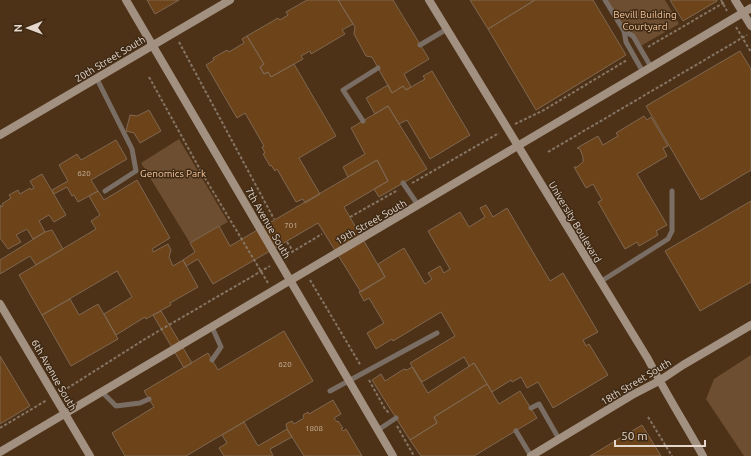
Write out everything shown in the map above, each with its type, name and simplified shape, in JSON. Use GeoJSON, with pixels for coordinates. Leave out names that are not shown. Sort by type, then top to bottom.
{"type":"FeatureCollection","features":[{"type":"Feature","properties":{"kind":"street","name":"7th Avenue South"},"geometry":{"type":"LineString","coordinates":[[126,0],[278,261],[394,456]]}},
{"type":"Feature","properties":{"kind":"street","name":"20th Street South"},"geometry":{"type":"LineString","coordinates":[[0,136],[230,0]]}},
{"type":"Feature","properties":{"kind":"street","name":"University Boulevard"},"geometry":{"type":"LineString","coordinates":[[429,0],[648,359],[659,381],[703,456]]}},
{"type":"Feature","properties":{"kind":"street"},"geometry":{"type":"LineString","coordinates":[[735,0],[751,26]]}},
{"type":"Feature","properties":{"kind":"street","name":"19th Street South"},"geometry":{"type":"LineString","coordinates":[[0,452],[751,8]]}},
{"type":"Feature","properties":{"kind":"street","name":"6th Avenue South"},"geometry":{"type":"LineString","coordinates":[[0,304],[90,456]]}},
{"type":"Feature","properties":{"kind":"street","name":"18th Street South"},"geometry":{"type":"LineString","coordinates":[[531,456],[751,325]]}},
{"type":"Feature","properties":{"kind":"lane"},"geometry":{"type":"LineString","coordinates":[[605,0],[624,31],[626,42],[643,72]]}},
{"type":"Feature","properties":{"kind":"lane"},"geometry":{"type":"LineString","coordinates":[[420,45],[447,29]]}},
{"type":"Feature","properties":{"kind":"lane"},"geometry":{"type":"LineString","coordinates":[[624,31],[633,36],[651,67]]}},
{"type":"Feature","properties":{"kind":"lane"},"geometry":{"type":"LineString","coordinates":[[363,121],[343,90],[378,68]]}},
{"type":"Feature","properties":{"kind":"lane"},"geometry":{"type":"LineString","coordinates":[[97,78],[132,149],[136,171],[105,191]]}},
{"type":"Feature","properties":{"kind":"lane"},"geometry":{"type":"LineString","coordinates":[[404,185],[418,205]]}},
{"type":"Feature","properties":{"kind":"lane"},"geometry":{"type":"LineString","coordinates":[[600,282],[668,239],[672,231],[672,191]]}},
{"type":"Feature","properties":{"kind":"lane"},"geometry":{"type":"LineString","coordinates":[[212,327],[221,347],[212,360]]}},
{"type":"Feature","properties":{"kind":"lane"},"geometry":{"type":"LineString","coordinates":[[330,391],[437,332]]}},
{"type":"Feature","properties":{"kind":"lane"},"geometry":{"type":"LineString","coordinates":[[102,392],[116,406],[140,403],[149,399]]}},
{"type":"Feature","properties":{"kind":"lane"},"geometry":{"type":"LineString","coordinates":[[531,408],[539,404],[559,439]]}},
{"type":"Feature","properties":{"kind":"lane"},"geometry":{"type":"LineString","coordinates":[[378,430],[395,419]]}},
{"type":"Feature","properties":{"kind":"lane"},"geometry":{"type":"LineString","coordinates":[[516,431],[531,456]]}},
{"type":"Feature","properties":{"kind":"path"},"geometry":{"type":"LineString","coordinates":[[642,51],[728,0]]}},
{"type":"Feature","properties":{"kind":"path"},"geometry":{"type":"LineString","coordinates":[[732,19],[751,52]]}},
{"type":"Feature","properties":{"kind":"path"},"geometry":{"type":"LineString","coordinates":[[174,33],[274,219]]}},
{"type":"Feature","properties":{"kind":"path"},"geometry":{"type":"LineString","coordinates":[[548,152],[751,33]]}},
{"type":"Feature","properties":{"kind":"path"},"geometry":{"type":"LineString","coordinates":[[350,217],[404,185],[544,110],[634,56]]}},
{"type":"Feature","properties":{"kind":"path"},"geometry":{"type":"LineString","coordinates":[[148,77],[202,173],[273,290]]}},
{"type":"Feature","properties":{"kind":"path"},"geometry":{"type":"LineString","coordinates":[[0,428],[55,396],[145,339],[262,271],[322,234]]}},
{"type":"Feature","properties":{"kind":"path"},"geometry":{"type":"LineString","coordinates":[[287,242],[293,251]]}},
{"type":"Feature","properties":{"kind":"path"},"geometry":{"type":"LineString","coordinates":[[306,271],[385,409],[395,419],[414,456]]}},
{"type":"Feature","properties":{"kind":"path"},"geometry":{"type":"LineString","coordinates":[[648,417],[672,456]]}},
{"type":"Feature","properties":{"kind":"shaded area"},"geometry":{"type":"Polygon","coordinates":[[[0,0],[751,0],[751,456],[0,456],[0,0]]]}},
{"type":"Feature","properties":{"kind":"green space","name":"Bevill Building Courtyard"},"geometry":{"type":"Polygon","coordinates":[[[605,0],[665,0],[679,24],[639,47],[633,36],[624,31],[605,0]]]}},
{"type":"Feature","properties":{"kind":"green space","name":"Genomics Park"},"geometry":{"type":"Polygon","coordinates":[[[179,139],[228,222],[190,243],[141,163],[179,139]]]}},
{"type":"Feature","properties":{"kind":"green space"},"geometry":{"type":"Polygon","coordinates":[[[751,355],[751,456],[744,456],[706,399],[714,379],[751,355]]]}},
{"type":"Feature","properties":{"kind":"building"},"geometry":{"type":"Polygon","coordinates":[[[147,0],[179,0],[155,14],[147,0]]]}},
{"type":"Feature","properties":{"kind":"building"},"geometry":{"type":"Polygon","coordinates":[[[307,0],[338,0],[353,24],[342,30],[345,34],[311,54],[310,51],[301,56],[303,59],[271,77],[268,72],[264,74],[260,67],[264,64],[247,36],[278,18],[280,20],[288,15],[286,12],[307,0]]]}},
{"type":"Feature","properties":{"kind":"building"},"geometry":{"type":"Polygon","coordinates":[[[338,0],[393,0],[429,59],[404,74],[411,87],[406,90],[403,86],[392,93],[372,57],[366,56],[354,34],[355,27],[338,0]]]}},
{"type":"Feature","properties":{"kind":"building"},"geometry":{"type":"Polygon","coordinates":[[[470,0],[535,0],[488,29],[470,0]]]}},
{"type":"Feature","properties":{"kind":"building"},"geometry":{"type":"Polygon","coordinates":[[[535,0],[593,0],[626,55],[536,110],[488,29],[535,0]]]}},
{"type":"Feature","properties":{"kind":"building"},"geometry":{"type":"Polygon","coordinates":[[[670,0],[717,0],[717,1],[683,21],[670,0]]]}},
{"type":"Feature","properties":{"kind":"building"},"geometry":{"type":"Polygon","coordinates":[[[247,36],[264,64],[260,67],[264,74],[268,72],[271,77],[294,64],[336,136],[299,158],[320,194],[305,203],[303,199],[296,202],[277,169],[275,171],[271,165],[270,166],[263,154],[265,153],[262,147],[264,146],[245,113],[237,118],[206,65],[214,60],[213,58],[227,50],[229,52],[244,43],[242,39],[247,36]]]}},
{"type":"Feature","properties":{"kind":"building"},"geometry":{"type":"Polygon","coordinates":[[[740,51],[751,69],[751,170],[701,200],[646,106],[740,51]]]}},
{"type":"Feature","properties":{"kind":"building"},"geometry":{"type":"Polygon","coordinates":[[[432,71],[470,135],[430,159],[407,120],[399,124],[388,106],[375,114],[366,98],[388,85],[392,93],[403,86],[406,90],[425,79],[423,76],[432,71]]]}},
{"type":"Feature","properties":{"kind":"building"},"geometry":{"type":"Polygon","coordinates":[[[388,106],[427,169],[379,197],[374,189],[388,181],[377,160],[348,177],[343,167],[365,154],[351,128],[388,106]]]}},
{"type":"Feature","properties":{"kind":"building"},"geometry":{"type":"Polygon","coordinates":[[[149,110],[161,131],[140,143],[134,133],[126,131],[130,115],[137,116],[149,110]]]}},
{"type":"Feature","properties":{"kind":"building"},"geometry":{"type":"Polygon","coordinates":[[[644,116],[647,120],[651,117],[668,146],[663,148],[667,156],[637,174],[667,225],[656,231],[658,235],[639,246],[637,242],[625,249],[598,202],[602,200],[593,184],[586,188],[574,167],[577,167],[583,162],[580,149],[577,148],[598,136],[603,145],[618,136],[616,133],[644,116]]]}},
{"type":"Feature","properties":{"kind":"building"},"geometry":{"type":"Polygon","coordinates":[[[116,140],[127,159],[91,180],[98,191],[78,202],[74,195],[72,196],[67,187],[54,194],[52,190],[68,181],[59,165],[77,154],[81,160],[116,140]]]}},
{"type":"Feature","properties":{"kind":"building"},"geometry":{"type":"Polygon","coordinates":[[[377,160],[388,181],[344,207],[385,277],[361,292],[318,223],[213,284],[198,259],[186,266],[183,260],[195,252],[190,243],[219,226],[230,246],[377,160]]]}},
{"type":"Feature","properties":{"kind":"building"},"geometry":{"type":"Polygon","coordinates":[[[42,174],[66,215],[54,222],[49,215],[39,221],[45,232],[33,239],[27,229],[16,235],[21,242],[8,249],[0,238],[0,205],[1,207],[3,206],[2,204],[11,198],[9,195],[18,190],[20,194],[30,188],[31,190],[34,188],[30,181],[42,174]]]}},
{"type":"Feature","properties":{"kind":"building"},"geometry":{"type":"Polygon","coordinates":[[[137,180],[170,238],[152,249],[153,252],[168,244],[171,250],[169,257],[173,266],[183,260],[198,287],[170,303],[171,305],[146,319],[145,317],[116,335],[104,314],[132,297],[117,271],[42,315],[19,275],[96,229],[91,221],[100,215],[89,196],[98,191],[104,200],[137,180]]]}},
{"type":"Feature","properties":{"kind":"building"},"geometry":{"type":"Polygon","coordinates":[[[751,201],[751,282],[700,311],[665,251],[751,201]]]}},
{"type":"Feature","properties":{"kind":"building"},"geometry":{"type":"Polygon","coordinates":[[[486,205],[493,217],[507,208],[550,281],[563,273],[598,332],[583,340],[586,346],[589,344],[608,375],[553,408],[538,382],[527,388],[521,377],[512,382],[511,380],[492,392],[474,363],[469,366],[464,357],[422,382],[410,363],[455,336],[441,312],[393,341],[392,339],[376,349],[367,333],[384,323],[369,298],[364,301],[359,292],[385,277],[378,264],[404,248],[425,284],[432,279],[428,273],[440,266],[444,273],[450,269],[428,231],[460,212],[469,227],[485,217],[480,208],[486,205]]]}},
{"type":"Feature","properties":{"kind":"building"},"geometry":{"type":"Polygon","coordinates":[[[52,230],[63,249],[36,265],[30,256],[0,274],[0,260],[45,232],[52,230]]]}},
{"type":"Feature","properties":{"kind":"building"},"geometry":{"type":"Polygon","coordinates":[[[70,299],[79,315],[98,304],[118,339],[71,366],[42,315],[70,299]]]}},
{"type":"Feature","properties":{"kind":"building"},"geometry":{"type":"Polygon","coordinates":[[[161,311],[192,363],[184,368],[153,315],[161,311]]]}},
{"type":"Feature","properties":{"kind":"building"},"geometry":{"type":"Polygon","coordinates":[[[284,331],[313,381],[186,456],[125,456],[112,433],[154,407],[144,391],[208,353],[218,370],[284,331]]]}},
{"type":"Feature","properties":{"kind":"building"},"geometry":{"type":"Polygon","coordinates":[[[0,356],[30,406],[0,424],[0,356]]]}},
{"type":"Feature","properties":{"kind":"building"},"geometry":{"type":"Polygon","coordinates":[[[474,363],[487,384],[434,417],[437,423],[410,440],[372,380],[381,374],[385,381],[404,369],[407,370],[412,367],[428,393],[474,363]]]}},
{"type":"Feature","properties":{"kind":"building"},"geometry":{"type":"Polygon","coordinates":[[[487,384],[499,404],[520,391],[537,418],[474,456],[421,456],[410,440],[437,423],[434,417],[487,384]]]}},
{"type":"Feature","properties":{"kind":"building"},"geometry":{"type":"Polygon","coordinates":[[[333,400],[341,414],[334,418],[343,428],[341,429],[343,431],[346,429],[362,456],[304,456],[287,429],[286,424],[292,421],[294,424],[304,418],[303,415],[308,412],[309,414],[333,400]]]}},
{"type":"Feature","properties":{"kind":"building"},"geometry":{"type":"Polygon","coordinates":[[[244,422],[258,446],[287,429],[292,437],[270,449],[273,456],[224,456],[219,448],[227,443],[222,435],[244,422]]]}},
{"type":"Feature","properties":{"kind":"building"},"geometry":{"type":"Polygon","coordinates":[[[642,425],[661,456],[590,456],[642,425]]]}}]}
